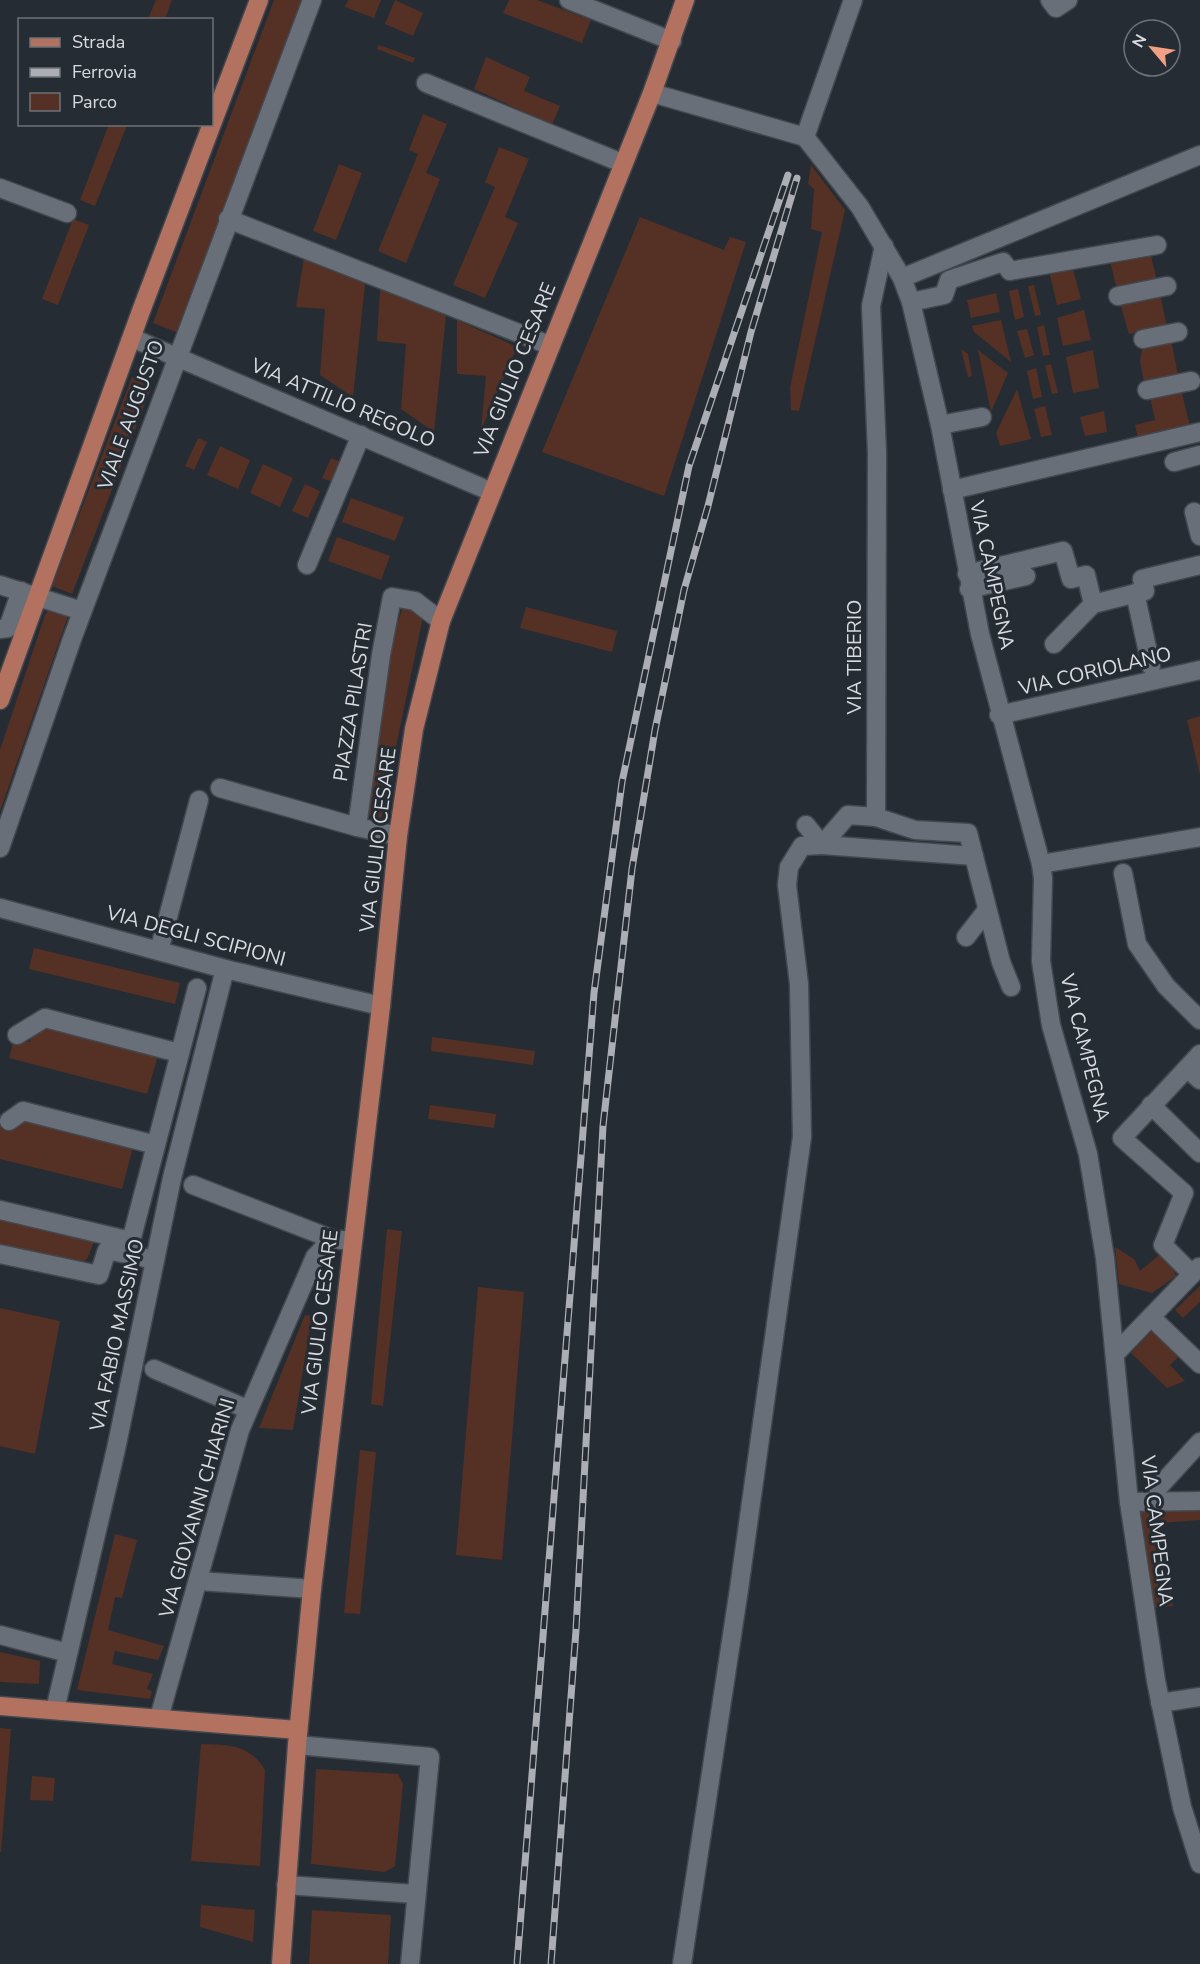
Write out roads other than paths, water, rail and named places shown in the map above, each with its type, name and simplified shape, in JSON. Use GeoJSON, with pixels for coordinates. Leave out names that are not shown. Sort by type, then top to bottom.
{"type":"FeatureCollection","features":[{"type":"Feature","properties":{"kind":"main road","name":"VIALE AUGUSTO"},"geometry":{"type":"LineString","coordinates":[[213,122],[259,0]]}},
{"type":"Feature","properties":{"kind":"main road","name":"VIA GIULIO CESARE"},"geometry":{"type":"LineString","coordinates":[[281,1964],[312,1589],[381,1006],[398,836],[414,729],[441,621],[549,345],[652,93],[685,0]]}},
{"type":"Feature","properties":{"kind":"main road","name":"VIALE AUGUSTO"},"geometry":{"type":"LineString","coordinates":[[0,699],[29,593],[132,338],[212,126]]}},
{"type":"Feature","properties":{"kind":"main road"},"geometry":{"type":"LineString","coordinates":[[0,1706],[159,1718],[298,1738]]}},
{"type":"Feature","properties":{"kind":"street","name":"VIALE AUGUSTO"},"geometry":{"type":"LineString","coordinates":[[0,848],[82,611],[312,0]]}},
{"type":"Feature","properties":{"kind":"street"},"geometry":{"type":"LineString","coordinates":[[568,0],[672,41]]}},
{"type":"Feature","properties":{"kind":"street"},"geometry":{"type":"LineString","coordinates":[[652,93],[805,137],[853,0]]}},
{"type":"Feature","properties":{"kind":"street"},"geometry":{"type":"LineString","coordinates":[[1050,0],[1056,8],[1068,0]]}},
{"type":"Feature","properties":{"kind":"street"},"geometry":{"type":"LineString","coordinates":[[426,82],[622,164]]}},
{"type":"Feature","properties":{"kind":"street","name":"VIA CAMPEGNA"},"geometry":{"type":"LineString","coordinates":[[805,137],[860,207],[902,278],[911,302],[940,425],[968,581],[999,715],[1041,864],[1043,878],[1041,961],[1051,1025],[1088,1154],[1105,1258],[1129,1502],[1160,1703],[1182,1807],[1200,1864]]}},
{"type":"Feature","properties":{"kind":"street"},"geometry":{"type":"LineString","coordinates":[[902,278],[1200,155]]}},
{"type":"Feature","properties":{"kind":"street"},"geometry":{"type":"LineString","coordinates":[[0,188],[67,213]]}},
{"type":"Feature","properties":{"kind":"street"},"geometry":{"type":"LineString","coordinates":[[228,219],[549,345]]}},
{"type":"Feature","properties":{"kind":"street"},"geometry":{"type":"LineString","coordinates":[[911,302],[944,295],[949,280],[1003,262],[1010,272],[1157,245]]}},
{"type":"Feature","properties":{"kind":"street","name":"VIA TIBERIO"},"geometry":{"type":"LineString","coordinates":[[876,817],[877,453],[871,306],[884,246]]}},
{"type":"Feature","properties":{"kind":"street"},"geometry":{"type":"LineString","coordinates":[[1118,296],[1167,286]]}},
{"type":"Feature","properties":{"kind":"street"},"geometry":{"type":"LineString","coordinates":[[1143,339],[1178,332]]}},
{"type":"Feature","properties":{"kind":"street","name":"VIA ATTILIO REGOLO"},"geometry":{"type":"LineString","coordinates":[[132,338],[492,492]]}},
{"type":"Feature","properties":{"kind":"street"},"geometry":{"type":"LineString","coordinates":[[1147,390],[1191,381]]}},
{"type":"Feature","properties":{"kind":"street"},"geometry":{"type":"LineString","coordinates":[[940,425],[982,417]]}},
{"type":"Feature","properties":{"kind":"street"},"geometry":{"type":"LineString","coordinates":[[952,490],[1200,432]]}},
{"type":"Feature","properties":{"kind":"street"},"geometry":{"type":"LineString","coordinates":[[307,565],[361,435]]}},
{"type":"Feature","properties":{"kind":"street"},"geometry":{"type":"LineString","coordinates":[[1174,462],[1200,455]]}},
{"type":"Feature","properties":{"kind":"street"},"geometry":{"type":"LineString","coordinates":[[1194,512],[1200,536]]}},
{"type":"Feature","properties":{"kind":"street"},"geometry":{"type":"LineString","coordinates":[[968,581],[1063,552],[1071,579],[1086,575],[1093,604]]}},
{"type":"Feature","properties":{"kind":"street"},"geometry":{"type":"LineString","coordinates":[[1054,644],[1093,604],[1145,591],[1142,579],[1200,565]]}},
{"type":"Feature","properties":{"kind":"street"},"geometry":{"type":"LineString","coordinates":[[968,581],[1026,576]]}},
{"type":"Feature","properties":{"kind":"street"},"geometry":{"type":"LineString","coordinates":[[0,585],[82,611]]}},
{"type":"Feature","properties":{"kind":"street"},"geometry":{"type":"LineString","coordinates":[[0,629],[8,628],[29,593]]}},
{"type":"Feature","properties":{"kind":"street"},"geometry":{"type":"LineString","coordinates":[[1135,593],[1151,666]]}},
{"type":"Feature","properties":{"kind":"street","name":"PIAZZA PILASTRI"},"geometry":{"type":"LineString","coordinates":[[357,827],[381,656],[392,597],[415,601],[441,621]]}},
{"type":"Feature","properties":{"kind":"street","name":"VIA CORIOLANO"},"geometry":{"type":"LineString","coordinates":[[999,715],[1200,670]]}},
{"type":"Feature","properties":{"kind":"street"},"geometry":{"type":"LineString","coordinates":[[220,788],[357,827],[398,836]]}},
{"type":"Feature","properties":{"kind":"street"},"geometry":{"type":"LineString","coordinates":[[159,951],[199,800]]}},
{"type":"Feature","properties":{"kind":"street"},"geometry":{"type":"LineString","coordinates":[[822,845],[848,815],[876,817],[915,830],[968,833],[1001,962],[1011,987]]}},
{"type":"Feature","properties":{"kind":"street"},"geometry":{"type":"LineString","coordinates":[[806,825],[822,845]]}},
{"type":"Feature","properties":{"kind":"street"},"geometry":{"type":"LineString","coordinates":[[1041,864],[1200,837]]}},
{"type":"Feature","properties":{"kind":"street"},"geometry":{"type":"LineString","coordinates":[[682,1964],[743,1566],[802,1137],[800,984],[791,932],[789,867],[802,846],[822,845],[974,856]]}},
{"type":"Feature","properties":{"kind":"street"},"geometry":{"type":"LineString","coordinates":[[1123,873],[1137,944],[1166,986],[1200,1020]]}},
{"type":"Feature","properties":{"kind":"street","name":"VIA DEGLI SCIPIONI"},"geometry":{"type":"LineString","coordinates":[[0,908],[225,969],[381,1006]]}},
{"type":"Feature","properties":{"kind":"street"},"geometry":{"type":"LineString","coordinates":[[966,937],[987,909]]}},
{"type":"Feature","properties":{"kind":"street","name":"VIA FABIO MASSIMO"},"geometry":{"type":"LineString","coordinates":[[55,1710],[116,1449],[172,1178],[225,969]]}},
{"type":"Feature","properties":{"kind":"street"},"geometry":{"type":"LineString","coordinates":[[131,1241],[197,988]]}},
{"type":"Feature","properties":{"kind":"street"},"geometry":{"type":"LineString","coordinates":[[16,1035],[45,1018],[179,1053]]}},
{"type":"Feature","properties":{"kind":"street"},"geometry":{"type":"LineString","coordinates":[[1115,1354],[1196,1270],[1163,1245],[1184,1193],[1122,1138],[1151,1106],[1194,1074],[1200,1054]]}},
{"type":"Feature","properties":{"kind":"street"},"geometry":{"type":"LineString","coordinates":[[1151,1106],[1200,1153]]}},
{"type":"Feature","properties":{"kind":"street"},"geometry":{"type":"LineString","coordinates":[[9,1121],[23,1112],[156,1145]]}},
{"type":"Feature","properties":{"kind":"street"},"geometry":{"type":"LineString","coordinates":[[193,1185],[332,1239],[352,1241]]}},
{"type":"Feature","properties":{"kind":"street"},"geometry":{"type":"LineString","coordinates":[[0,1210],[131,1241],[157,1254]]}},
{"type":"Feature","properties":{"kind":"street","name":"VIA GIOVANNI CHIARINI"},"geometry":{"type":"LineString","coordinates":[[159,1718],[247,1409],[315,1257],[332,1239]]}},
{"type":"Feature","properties":{"kind":"street"},"geometry":{"type":"LineString","coordinates":[[0,1254],[99,1275],[107,1250],[157,1254]]}},
{"type":"Feature","properties":{"kind":"street"},"geometry":{"type":"LineString","coordinates":[[1150,1317],[1200,1364]]}},
{"type":"Feature","properties":{"kind":"street"},"geometry":{"type":"LineString","coordinates":[[154,1369],[247,1409]]}},
{"type":"Feature","properties":{"kind":"street"},"geometry":{"type":"LineString","coordinates":[[1158,1488],[1200,1442]]}},
{"type":"Feature","properties":{"kind":"street"},"geometry":{"type":"LineString","coordinates":[[1129,1502],[1200,1501]]}},
{"type":"Feature","properties":{"kind":"street"},"geometry":{"type":"LineString","coordinates":[[199,1581],[312,1589]]}},
{"type":"Feature","properties":{"kind":"street"},"geometry":{"type":"LineString","coordinates":[[0,1635],[68,1653]]}},
{"type":"Feature","properties":{"kind":"street"},"geometry":{"type":"LineString","coordinates":[[1160,1703],[1200,1697]]}},
{"type":"Feature","properties":{"kind":"street"},"geometry":{"type":"LineString","coordinates":[[298,1738],[430,1757],[410,1964]]}},
{"type":"Feature","properties":{"kind":"street"},"geometry":{"type":"LineString","coordinates":[[286,1885],[416,1894]]}},
{"type":"Feature","properties":{"kind":"railway"},"geometry":{"type":"LineString","coordinates":[[517,1964],[594,993],[622,782],[689,466],[788,175]]}},
{"type":"Feature","properties":{"kind":"railway"},"geometry":{"type":"LineString","coordinates":[[551,1964],[576,1630],[603,1126],[632,869],[655,730],[684,590],[708,506],[751,332],[797,178]]}}]}
